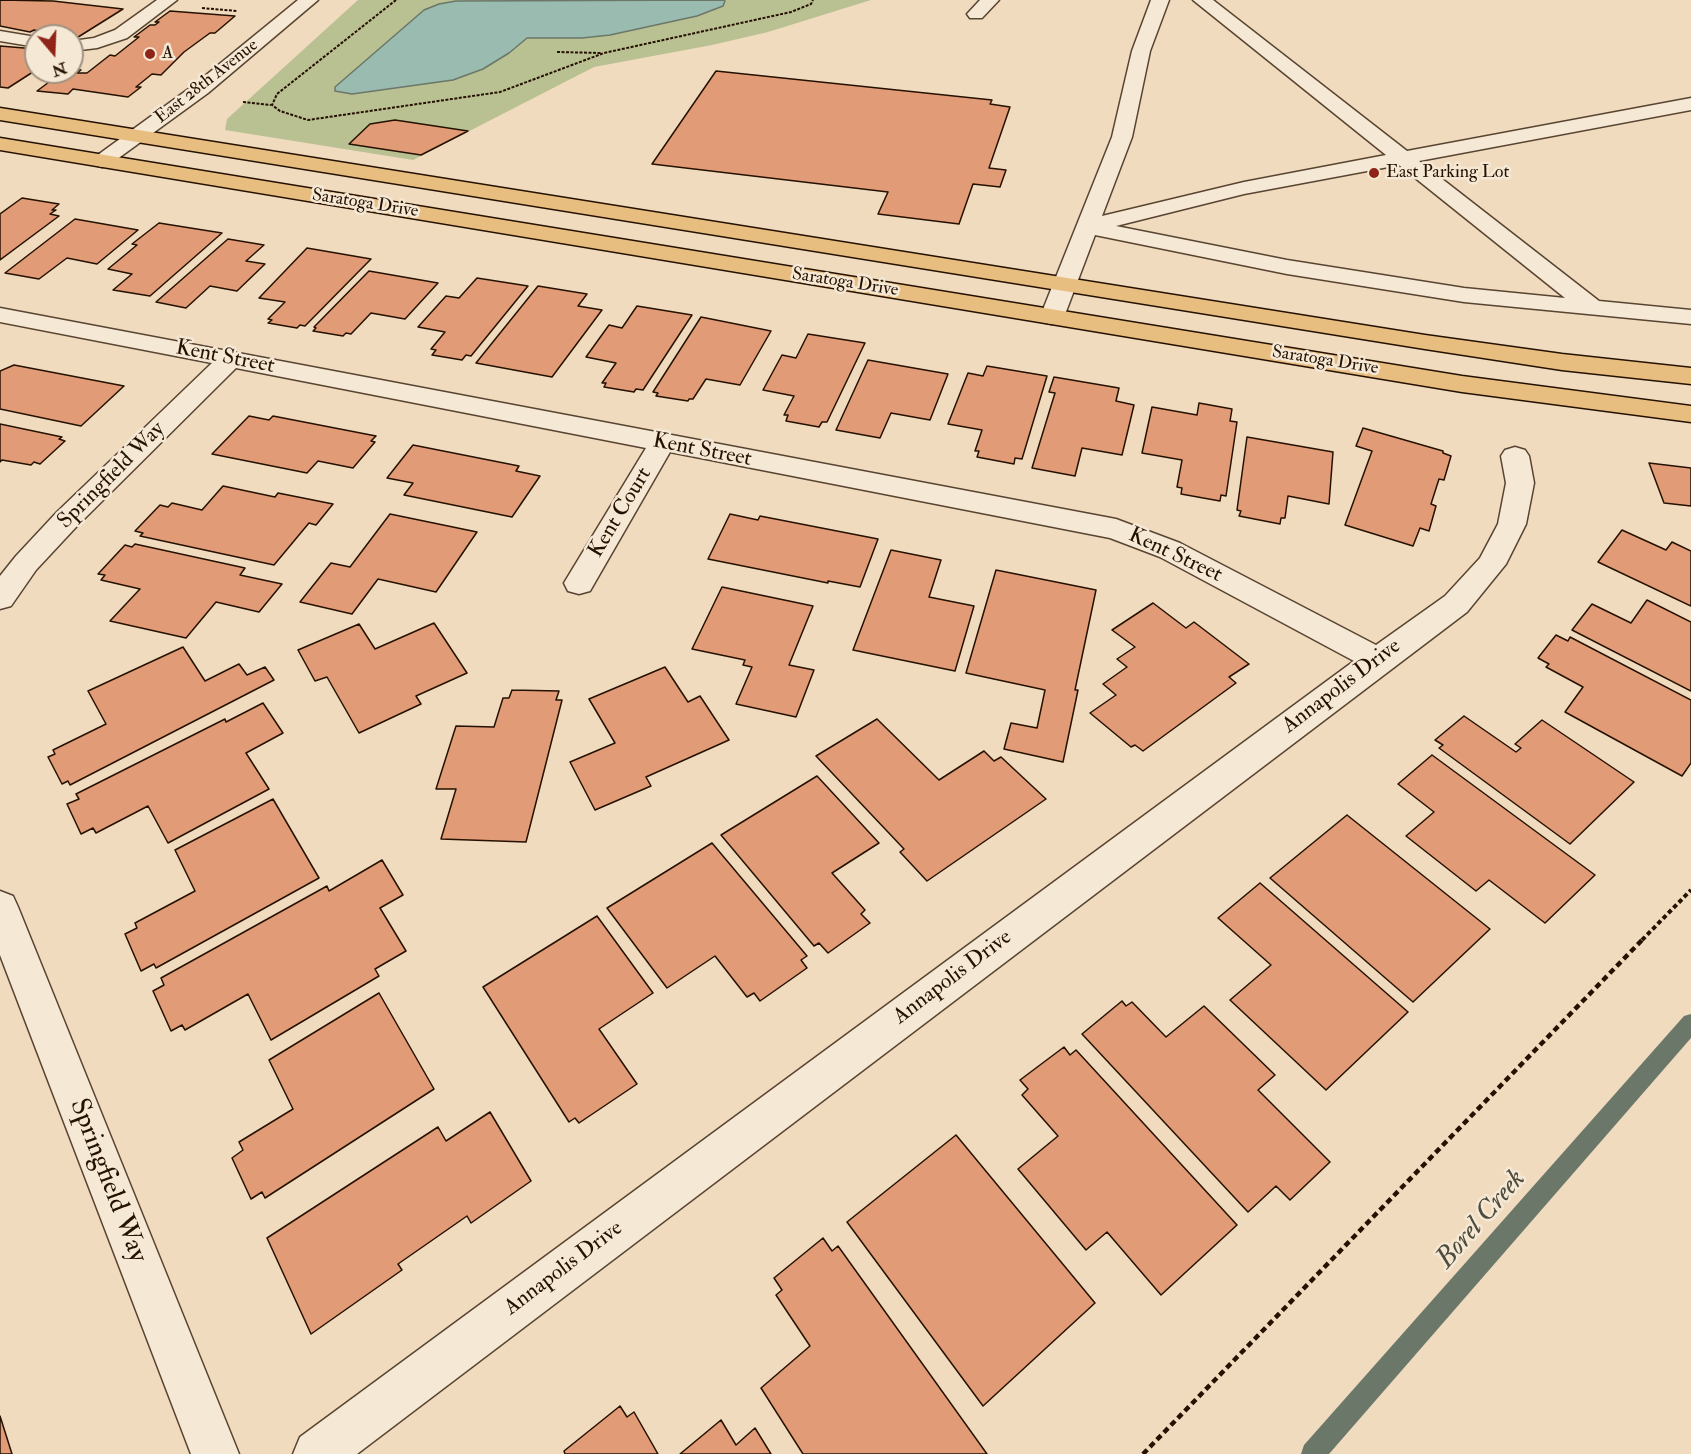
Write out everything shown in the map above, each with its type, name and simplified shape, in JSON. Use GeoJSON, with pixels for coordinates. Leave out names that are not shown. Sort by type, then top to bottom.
{"type":"FeatureCollection","features":[{"type":"Feature","properties":{"kind":"main road","name":"Saratoga Drive"},"geometry":{"type":"LineString","coordinates":[[0,114],[1425,342],[1562,362],[1691,376]]}},
{"type":"Feature","properties":{"kind":"main road","name":"Saratoga Drive"},"geometry":{"type":"LineString","coordinates":[[0,144],[1462,384],[1691,414]]}},
{"type":"Feature","properties":{"kind":"street","name":"East 28th Avenue"},"geometry":{"type":"LineString","coordinates":[[102,161],[210,82],[309,0]]}},
{"type":"Feature","properties":{"kind":"street"},"geometry":{"type":"LineString","coordinates":[[976,14],[990,0]]}},
{"type":"Feature","properties":{"kind":"street"},"geometry":{"type":"LineString","coordinates":[[1052,317],[1122,137],[1141,51],[1160,0]]}},
{"type":"Feature","properties":{"kind":"street"},"geometry":{"type":"LineString","coordinates":[[1202,0],[1594,309]]}},
{"type":"Feature","properties":{"kind":"street"},"geometry":{"type":"LineString","coordinates":[[84,45],[97,43],[121,34],[166,2]]}},
{"type":"Feature","properties":{"kind":"street"},"geometry":{"type":"LineString","coordinates":[[0,36],[24,40]]}},
{"type":"Feature","properties":{"kind":"street"},"geometry":{"type":"LineString","coordinates":[[1087,226],[1244,188],[1691,104]]}},
{"type":"Feature","properties":{"kind":"street"},"geometry":{"type":"LineString","coordinates":[[1087,226],[1287,267],[1464,295],[1691,317]]}},
{"type":"Feature","properties":{"kind":"street","name":"Kent Street"},"geometry":{"type":"LineString","coordinates":[[0,315],[1116,529],[1170,550],[1378,660]]}},
{"type":"Feature","properties":{"kind":"street","name":"Springfield Way"},"geometry":{"type":"LineString","coordinates":[[0,598],[26,563],[67,519],[231,359]]}},
{"type":"Feature","properties":{"kind":"street","name":"Kent Court"},"geometry":{"type":"LineString","coordinates":[[579,583],[662,443]]}},
{"type":"Feature","properties":{"kind":"street","name":"Annapolis Drive"},"geometry":{"type":"LineString","coordinates":[[316,1454],[1456,604],[1491,564],[1512,524],[1520,483],[1515,456]]}},
{"type":"Feature","properties":{"kind":"street","name":"Springfield Way"},"geometry":{"type":"LineString","coordinates":[[0,907],[215,1454]]}},
{"type":"Feature","properties":{"kind":"path"},"geometry":{"type":"LineString","coordinates":[[272,105],[277,94],[396,0]]}},
{"type":"Feature","properties":{"kind":"path"},"geometry":{"type":"LineString","coordinates":[[236,101],[272,105],[280,111],[308,120],[500,92],[604,53],[790,12],[811,4],[813,0]]}},
{"type":"Feature","properties":{"kind":"path"},"geometry":{"type":"LineString","coordinates":[[166,2],[291,16]]}},
{"type":"Feature","properties":{"kind":"path"},"geometry":{"type":"LineString","coordinates":[[557,52],[604,53]]}},
{"type":"Feature","properties":{"kind":"path"},"geometry":{"type":"LineString","coordinates":[[1143,1454],[1691,890]]}},
{"type":"Feature","properties":{"kind":"green space"},"geometry":{"type":"Polygon","coordinates":[[[358,0],[871,0],[768,32],[594,67],[413,160],[225,130],[227,119],[358,0]]]}},
{"type":"Feature","properties":{"kind":"water"},"geometry":{"type":"Polygon","coordinates":[[[456,1],[725,1],[723,6],[697,16],[610,35],[582,38],[527,38],[509,53],[483,69],[453,80],[352,94],[335,91],[335,87],[424,10],[456,1]]]}},
{"type":"Feature","properties":{"kind":"building"},"geometry":{"type":"Polygon","coordinates":[[[0,0],[53,1],[123,9],[84,33],[84,24],[24,24],[24,31],[0,26],[0,0]]]}},
{"type":"Feature","properties":{"kind":"building","name":"A"},"geometry":{"type":"Polygon","coordinates":[[[170,11],[235,16],[215,33],[210,33],[184,52],[161,75],[152,74],[128,97],[73,89],[68,94],[37,91],[46,84],[84,84],[84,73],[110,55],[115,56],[139,37],[134,37],[150,25],[159,22],[155,22],[170,11]]]}},
{"type":"Feature","properties":{"kind":"building"},"geometry":{"type":"Polygon","coordinates":[[[0,46],[24,48],[24,78],[8,88],[0,87],[0,46]]]}},
{"type":"Feature","properties":{"kind":"building"},"geometry":{"type":"Polygon","coordinates":[[[716,71],[992,100],[990,104],[1010,107],[989,168],[1006,170],[1000,187],[973,184],[959,224],[878,214],[888,192],[652,164],[716,71]]]}},
{"type":"Feature","properties":{"kind":"building"},"geometry":{"type":"Polygon","coordinates":[[[395,120],[468,131],[421,155],[349,144],[370,124],[395,120]]]}},
{"type":"Feature","properties":{"kind":"building"},"geometry":{"type":"Polygon","coordinates":[[[22,198],[59,204],[50,214],[59,216],[0,260],[0,214],[22,198]]]}},
{"type":"Feature","properties":{"kind":"building"},"geometry":{"type":"Polygon","coordinates":[[[75,219],[138,230],[97,264],[67,258],[39,279],[5,273],[75,219]]]}},
{"type":"Feature","properties":{"kind":"building"},"geometry":{"type":"Polygon","coordinates":[[[159,223],[222,233],[150,296],[113,290],[132,274],[108,269],[137,245],[132,244],[159,223]]]}},
{"type":"Feature","properties":{"kind":"building"},"geometry":{"type":"Polygon","coordinates":[[[228,239],[264,245],[246,261],[265,264],[237,291],[210,286],[186,308],[156,302],[228,239]]]}},
{"type":"Feature","properties":{"kind":"building"},"geometry":{"type":"Polygon","coordinates":[[[307,248],[371,259],[305,326],[300,325],[297,328],[268,323],[272,320],[268,319],[285,302],[259,298],[307,248]]]}},
{"type":"Feature","properties":{"kind":"building"},"geometry":{"type":"Polygon","coordinates":[[[369,271],[438,283],[405,319],[371,313],[351,334],[346,333],[343,336],[313,331],[316,328],[314,327],[369,271]]]}},
{"type":"Feature","properties":{"kind":"building"},"geometry":{"type":"Polygon","coordinates":[[[477,278],[528,286],[471,356],[466,355],[462,360],[432,355],[436,350],[431,349],[445,332],[418,327],[446,296],[459,298],[477,278]]]}},
{"type":"Feature","properties":{"kind":"building"},"geometry":{"type":"Polygon","coordinates":[[[538,286],[587,294],[578,306],[602,310],[552,377],[476,363],[538,286]]]}},
{"type":"Feature","properties":{"kind":"building"},"geometry":{"type":"Polygon","coordinates":[[[637,306],[692,315],[643,390],[636,389],[634,392],[604,387],[606,383],[602,383],[616,363],[586,357],[609,325],[622,328],[637,306]]]}},
{"type":"Feature","properties":{"kind":"building"},"geometry":{"type":"Polygon","coordinates":[[[701,317],[771,331],[740,385],[706,379],[693,399],[688,401],[656,396],[658,393],[653,392],[701,317]]]}},
{"type":"Feature","properties":{"kind":"building"},"geometry":{"type":"Polygon","coordinates":[[[808,334],[865,343],[827,422],[822,422],[819,427],[786,421],[788,415],[784,415],[794,396],[763,390],[782,355],[796,358],[808,334]]]}},
{"type":"Feature","properties":{"kind":"building"},"geometry":{"type":"Polygon","coordinates":[[[868,360],[948,374],[930,420],[891,413],[880,438],[836,430],[868,360]]]}},
{"type":"Feature","properties":{"kind":"building"},"geometry":{"type":"Polygon","coordinates":[[[14,365],[124,386],[81,426],[0,409],[0,371],[14,365]]]}},
{"type":"Feature","properties":{"kind":"building"},"geometry":{"type":"Polygon","coordinates":[[[987,366],[1047,376],[1022,459],[1015,458],[1014,464],[977,457],[979,451],[975,451],[982,430],[948,424],[968,373],[983,376],[987,366]]]}},
{"type":"Feature","properties":{"kind":"building"},"geometry":{"type":"Polygon","coordinates":[[[1054,377],[1119,388],[1116,401],[1134,405],[1122,455],[1082,448],[1075,476],[1032,468],[1055,393],[1049,392],[1054,377]]]}},
{"type":"Feature","properties":{"kind":"building"},"geometry":{"type":"Polygon","coordinates":[[[1199,403],[1232,409],[1230,421],[1237,422],[1226,496],[1221,495],[1220,501],[1181,494],[1182,488],[1177,487],[1182,460],[1142,453],[1152,407],[1197,415],[1199,403]]]}},
{"type":"Feature","properties":{"kind":"building"},"geometry":{"type":"Polygon","coordinates":[[[249,416],[269,420],[273,416],[376,436],[371,441],[375,442],[353,468],[318,461],[307,473],[212,454],[249,416]]]}},
{"type":"Feature","properties":{"kind":"building"},"geometry":{"type":"Polygon","coordinates":[[[0,424],[62,437],[59,439],[65,441],[40,464],[34,462],[31,465],[2,460],[0,462],[0,424]]]}},
{"type":"Feature","properties":{"kind":"building"},"geometry":{"type":"Polygon","coordinates":[[[1363,428],[1443,451],[1451,456],[1444,480],[1439,479],[1431,504],[1436,506],[1429,531],[1420,528],[1413,546],[1345,525],[1372,451],[1356,446],[1363,428]]]}},
{"type":"Feature","properties":{"kind":"building"},"geometry":{"type":"Polygon","coordinates":[[[1247,437],[1333,452],[1329,504],[1288,496],[1285,518],[1281,518],[1280,524],[1239,516],[1241,511],[1237,510],[1247,437]]]}},
{"type":"Feature","properties":{"kind":"building"},"geometry":{"type":"Polygon","coordinates":[[[413,445],[519,466],[516,471],[540,476],[512,517],[404,495],[413,483],[387,478],[413,445]]]}},
{"type":"Feature","properties":{"kind":"building"},"geometry":{"type":"Polygon","coordinates":[[[1649,463],[1691,468],[1691,506],[1664,503],[1649,463]]]}},
{"type":"Feature","properties":{"kind":"building"},"geometry":{"type":"Polygon","coordinates":[[[223,486],[275,497],[278,493],[333,504],[316,525],[309,523],[274,565],[140,536],[143,533],[135,531],[160,505],[168,507],[172,503],[202,510],[223,486]]]}},
{"type":"Feature","properties":{"kind":"building"},"geometry":{"type":"Polygon","coordinates":[[[390,514],[477,532],[436,592],[378,579],[352,614],[300,602],[331,563],[350,567],[390,514]]]}},
{"type":"Feature","properties":{"kind":"building"},"geometry":{"type":"Polygon","coordinates":[[[730,514],[758,520],[760,516],[878,539],[860,587],[828,581],[828,583],[708,559],[730,514]]]}},
{"type":"Feature","properties":{"kind":"building"},"geometry":{"type":"Polygon","coordinates":[[[1622,530],[1666,550],[1672,542],[1691,551],[1691,606],[1598,562],[1622,530]]]}},
{"type":"Feature","properties":{"kind":"building"},"geometry":{"type":"Polygon","coordinates":[[[135,544],[245,568],[240,575],[282,584],[259,612],[216,602],[186,638],[110,621],[140,589],[101,580],[105,575],[98,574],[125,545],[132,547],[135,544]]]}},
{"type":"Feature","properties":{"kind":"building"},"geometry":{"type":"Polygon","coordinates":[[[891,550],[941,560],[929,597],[974,606],[955,671],[853,650],[891,550]]]}},
{"type":"Feature","properties":{"kind":"building"},"geometry":{"type":"Polygon","coordinates":[[[996,570],[1096,590],[1063,762],[1004,749],[1011,723],[1037,728],[1045,690],[966,673],[996,570]]]}},
{"type":"Feature","properties":{"kind":"building"},"geometry":{"type":"Polygon","coordinates":[[[722,587],[813,606],[789,665],[814,670],[796,717],[736,704],[752,667],[743,665],[745,660],[692,649],[722,587]]]}},
{"type":"Feature","properties":{"kind":"building"},"geometry":{"type":"Polygon","coordinates":[[[1647,600],[1691,622],[1691,691],[1572,630],[1592,604],[1631,623],[1647,600]]]}},
{"type":"Feature","properties":{"kind":"building"},"geometry":{"type":"Polygon","coordinates":[[[1153,603],[1186,628],[1194,622],[1249,664],[1229,677],[1236,683],[1143,751],[1135,745],[1131,747],[1090,713],[1116,695],[1103,684],[1127,667],[1117,659],[1135,647],[1112,630],[1153,603]]]}},
{"type":"Feature","properties":{"kind":"building"},"geometry":{"type":"Polygon","coordinates":[[[434,623],[467,673],[416,696],[421,704],[359,733],[327,677],[315,681],[298,650],[359,624],[375,649],[434,623]]]}},
{"type":"Feature","properties":{"kind":"building"},"geometry":{"type":"Polygon","coordinates":[[[1556,635],[1568,641],[1570,637],[1691,700],[1691,763],[1682,776],[1565,712],[1583,687],[1546,667],[1549,664],[1538,658],[1556,635]]]}},
{"type":"Feature","properties":{"kind":"building"},"geometry":{"type":"Polygon","coordinates":[[[183,647],[205,681],[239,664],[247,675],[265,667],[274,680],[70,785],[68,781],[62,784],[48,757],[55,754],[53,750],[106,724],[88,691],[183,647]]]}},
{"type":"Feature","properties":{"kind":"building"},"geometry":{"type":"Polygon","coordinates":[[[665,667],[688,702],[700,696],[729,740],[646,777],[651,786],[595,810],[570,762],[615,743],[589,699],[665,667]]]}},
{"type":"Feature","properties":{"kind":"building"},"geometry":{"type":"Polygon","coordinates":[[[512,690],[559,691],[556,700],[562,700],[526,842],[441,839],[456,789],[436,789],[456,726],[494,727],[503,698],[509,698],[512,690]]]}},
{"type":"Feature","properties":{"kind":"building"},"geometry":{"type":"Polygon","coordinates":[[[263,703],[283,733],[246,753],[269,789],[168,843],[148,806],[96,833],[93,828],[81,834],[67,804],[79,799],[76,794],[225,719],[226,722],[263,703]]]}},
{"type":"Feature","properties":{"kind":"building"},"geometry":{"type":"Polygon","coordinates":[[[1464,716],[1516,752],[1521,748],[1515,744],[1542,720],[1634,782],[1570,844],[1439,748],[1443,745],[1435,740],[1464,716]]]}},
{"type":"Feature","properties":{"kind":"building"},"geometry":{"type":"Polygon","coordinates":[[[877,719],[939,780],[984,751],[994,761],[1001,757],[1046,799],[927,881],[900,852],[904,849],[816,756],[877,719]]]}},
{"type":"Feature","properties":{"kind":"building"},"geometry":{"type":"Polygon","coordinates":[[[1432,755],[1595,875],[1545,923],[1489,880],[1476,891],[1406,836],[1434,812],[1398,784],[1432,755]]]}},
{"type":"Feature","properties":{"kind":"building"},"geometry":{"type":"Polygon","coordinates":[[[817,776],[879,843],[832,873],[865,910],[861,914],[870,923],[828,953],[819,943],[814,946],[721,835],[817,776]]]}},
{"type":"Feature","properties":{"kind":"building"},"geometry":{"type":"Polygon","coordinates":[[[273,799],[319,878],[156,968],[154,964],[141,971],[125,934],[137,928],[135,923],[195,891],[175,850],[273,799]]]}},
{"type":"Feature","properties":{"kind":"building"},"geometry":{"type":"Polygon","coordinates":[[[1347,815],[1490,929],[1413,1002],[1270,878],[1347,815]]]}},
{"type":"Feature","properties":{"kind":"building"},"geometry":{"type":"Polygon","coordinates":[[[712,843],[807,956],[801,960],[807,968],[760,1001],[754,993],[747,997],[715,956],[667,988],[607,908],[712,843]]]}},
{"type":"Feature","properties":{"kind":"building"},"geometry":{"type":"Polygon","coordinates":[[[382,860],[403,895],[380,908],[406,951],[375,969],[379,976],[271,1040],[248,994],[185,1030],[182,1025],[171,1031],[153,991],[164,985],[161,978],[327,886],[329,891],[382,860]]]}},
{"type":"Feature","properties":{"kind":"building"},"geometry":{"type":"Polygon","coordinates":[[[1260,883],[1408,1012],[1326,1090],[1230,1000],[1271,965],[1218,918],[1260,883]]]}},
{"type":"Feature","properties":{"kind":"building"},"geometry":{"type":"Polygon","coordinates":[[[597,916],[653,993],[599,1029],[637,1084],[579,1123],[575,1118],[569,1122],[483,987],[597,916]]]}},
{"type":"Feature","properties":{"kind":"building"},"geometry":{"type":"Polygon","coordinates":[[[379,993],[434,1089],[265,1198],[262,1192],[251,1199],[232,1158],[243,1150],[239,1142],[293,1109],[269,1060],[379,993]]]}},
{"type":"Feature","properties":{"kind":"building"},"geometry":{"type":"Polygon","coordinates":[[[1122,1001],[1126,1006],[1132,1002],[1166,1037],[1204,1006],[1275,1075],[1258,1090],[1330,1162],[1290,1200],[1276,1186],[1248,1212],[1082,1034],[1122,1001]]]}},
{"type":"Feature","properties":{"kind":"building"},"geometry":{"type":"Polygon","coordinates":[[[1064,1047],[1070,1055],[1076,1050],[1237,1225],[1161,1295],[1107,1232],[1086,1250],[1018,1169],[1058,1136],[1022,1095],[1028,1089],[1020,1080],[1064,1047]]]}},
{"type":"Feature","properties":{"kind":"building"},"geometry":{"type":"Polygon","coordinates":[[[490,1112],[531,1181],[471,1223],[467,1216],[398,1264],[402,1270],[311,1334],[267,1238],[438,1127],[446,1141],[490,1112]]]}},
{"type":"Feature","properties":{"kind":"building"},"geometry":{"type":"Polygon","coordinates":[[[956,1135],[1095,1303],[983,1406],[847,1222],[956,1135]]]}},
{"type":"Feature","properties":{"kind":"building"},"geometry":{"type":"Polygon","coordinates":[[[823,1238],[832,1251],[838,1246],[987,1454],[803,1454],[761,1388],[810,1346],[776,1295],[782,1290],[774,1278],[823,1238]]]}},
{"type":"Feature","properties":{"kind":"building"},"geometry":{"type":"Polygon","coordinates":[[[620,1406],[627,1417],[634,1412],[658,1454],[565,1454],[564,1451],[620,1406]]]}},
{"type":"Feature","properties":{"kind":"building"},"geometry":{"type":"Polygon","coordinates":[[[0,1416],[12,1454],[0,1454],[0,1416]]]}},
{"type":"Feature","properties":{"kind":"building"},"geometry":{"type":"Polygon","coordinates":[[[721,1420],[736,1445],[755,1428],[771,1454],[680,1454],[721,1420]]]}},
{"type":"Feature","properties":{"kind":"waterway","name":"Borel Creek"},"geometry":{"type":"LineString","coordinates":[[1313,1454],[1691,1023]]}},
{"type":"Feature","properties":{"kind":"place","name":"A"},"geometry":{"type":"Point","coordinates":[150,54]}},
{"type":"Feature","properties":{"kind":"place","name":"East Parking Lot"},"geometry":{"type":"Point","coordinates":[1374,173]}}]}
